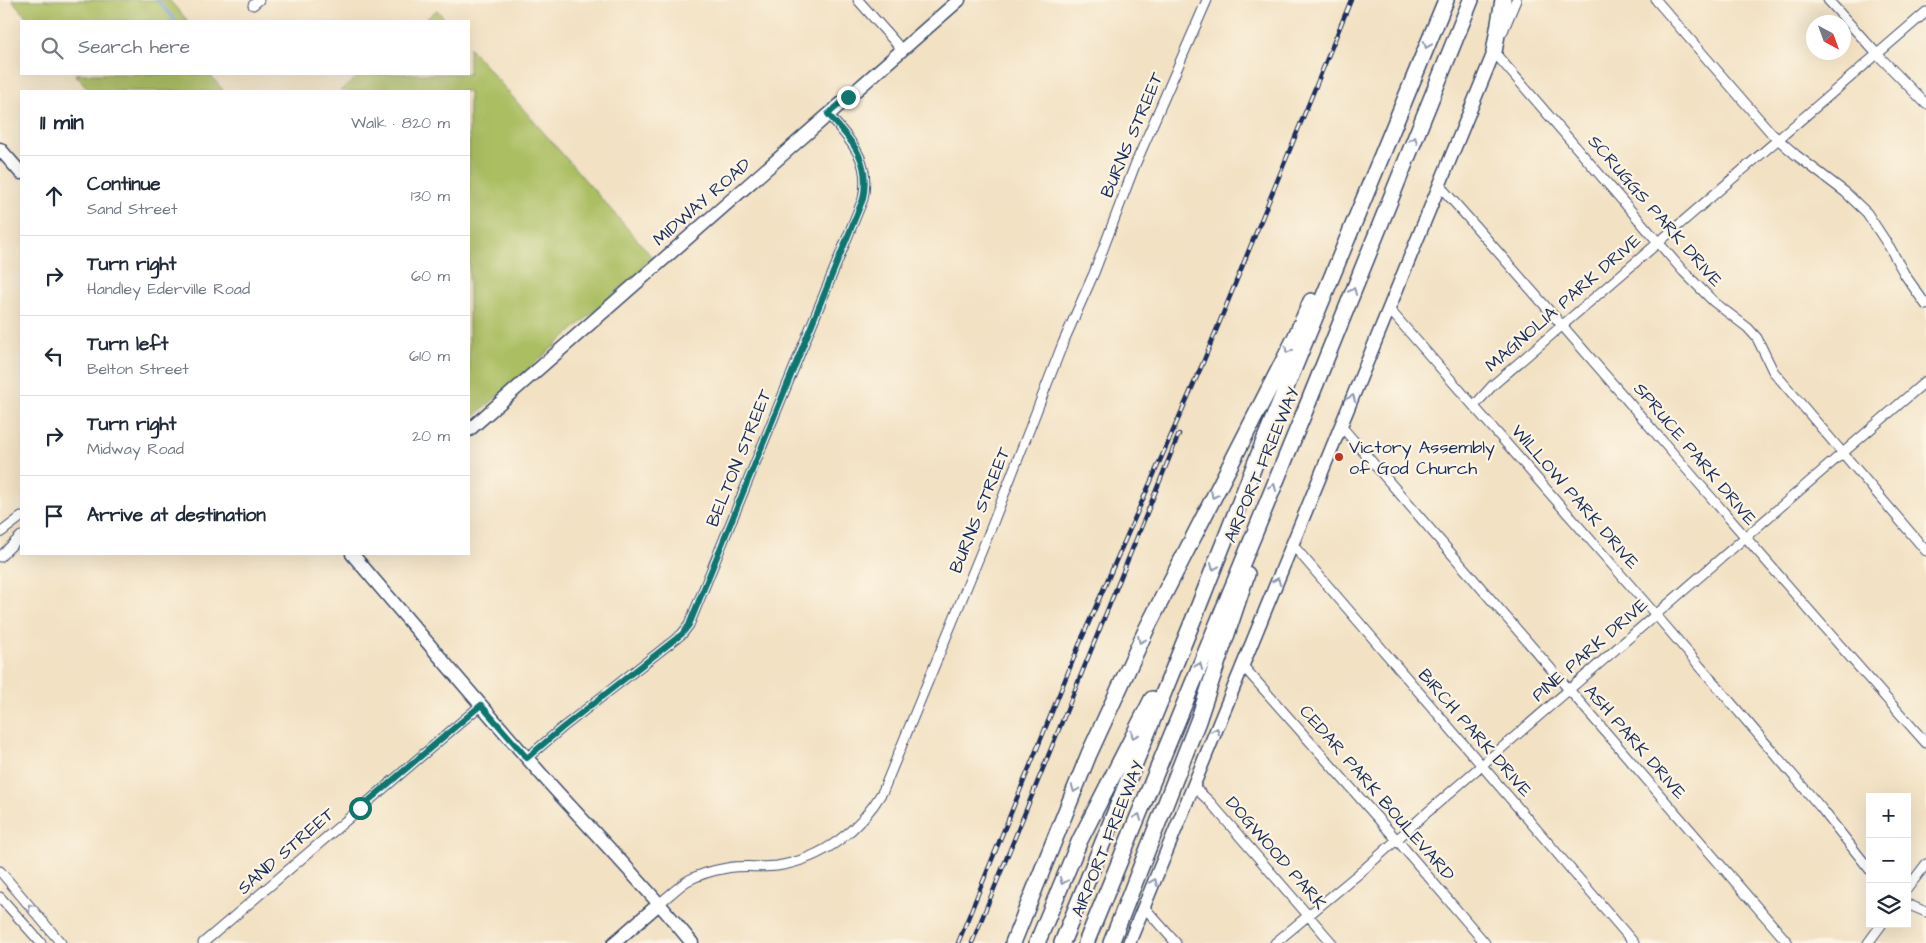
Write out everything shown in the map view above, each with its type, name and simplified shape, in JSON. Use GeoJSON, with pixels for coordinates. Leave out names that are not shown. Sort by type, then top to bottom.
{"type":"FeatureCollection","features":[{"type":"Feature","properties":{"kind":"highway","name":"AIRPORT FREEWAY"},"geometry":{"type":"LineString","coordinates":[[1062,943],[1356,213],[1446,0]]}},
{"type":"Feature","properties":{"kind":"highway","name":"AIRPORT FREEWAY"},"geometry":{"type":"LineString","coordinates":[[1086,943],[1470,0]]}},
{"type":"Feature","properties":{"kind":"highway"},"geometry":{"type":"LineString","coordinates":[[1494,52],[1503,0]]}},
{"type":"Feature","properties":{"kind":"highway"},"geometry":{"type":"LineString","coordinates":[[1013,943],[1089,754],[1143,637],[1294,338],[1338,240],[1356,213]]}},
{"type":"Feature","properties":{"kind":"highway"},"geometry":{"type":"LineString","coordinates":[[1111,943],[1198,721],[1247,575],[1257,526]]}},
{"type":"Feature","properties":{"kind":"highway"},"geometry":{"type":"LineString","coordinates":[[1037,943],[1080,840],[1196,613]]}},
{"type":"Feature","properties":{"kind":"main road","name":"MIDWAY ROAD"},"geometry":{"type":"LineString","coordinates":[[470,429],[958,0]]}},
{"type":"Feature","properties":{"kind":"main road"},"geometry":{"type":"LineString","coordinates":[[1129,943],[1494,52]]}},
{"type":"Feature","properties":{"kind":"main road"},"geometry":{"type":"LineString","coordinates":[[0,149],[20,172]]}},
{"type":"Feature","properties":{"kind":"main road"},"geometry":{"type":"LineString","coordinates":[[353,555],[527,758],[660,903],[692,943]]}},
{"type":"Feature","properties":{"kind":"main road"},"geometry":{"type":"LineString","coordinates":[[614,943],[660,903]]}},
{"type":"Feature","properties":{"kind":"street"},"geometry":{"type":"LineString","coordinates":[[858,0],[902,50]]}},
{"type":"Feature","properties":{"kind":"street","name":"BURNS STREET"},"geometry":{"type":"LineString","coordinates":[[660,903],[687,882],[708,874],[728,868],[777,866],[808,858],[843,838],[853,830],[883,791],[986,540],[1063,342],[1094,273],[1135,165],[1207,0]]}},
{"type":"Feature","properties":{"kind":"street"},"geometry":{"type":"LineString","coordinates":[[1494,52],[1516,0]]}},
{"type":"Feature","properties":{"kind":"street"},"geometry":{"type":"LineString","coordinates":[[1656,0],[1779,140],[1845,192],[1867,213],[1926,306]]}},
{"type":"Feature","properties":{"kind":"street"},"geometry":{"type":"LineString","coordinates":[[1828,0],[1926,104]]}},
{"type":"Feature","properties":{"kind":"street","name":"MAGNOLIA PARK DRIVE"},"geometry":{"type":"LineString","coordinates":[[1474,406],[1493,385],[1926,12]]}},
{"type":"Feature","properties":{"kind":"street","name":"SCRUGGS PARK DRIVE"},"geometry":{"type":"LineString","coordinates":[[1494,52],[1683,270],[1714,302],[1748,328],[1757,338],[1773,371],[1926,551]]}},
{"type":"Feature","properties":{"kind":"street","name":"BELTON STREET"},"geometry":{"type":"LineString","coordinates":[[527,758],[562,728],[682,634],[689,625],[863,199],[865,186],[864,164],[852,142],[828,114]]}},
{"type":"Feature","properties":{"kind":"street","name":"SPRUCE PARK DRIVE"},"geometry":{"type":"LineString","coordinates":[[1439,185],[1926,743]]}},
{"type":"Feature","properties":{"kind":"street","name":"WILLOW PARK DRIVE"},"geometry":{"type":"LineString","coordinates":[[1388,309],[1656,615],[1821,808],[1866,865]]}},
{"type":"Feature","properties":{"kind":"street","name":"PINE PARK DRIVE"},"geometry":{"type":"LineString","coordinates":[[1275,943],[1397,840],[1926,381]]}},
{"type":"Feature","properties":{"kind":"street","name":"ASH PARK DRIVE"},"geometry":{"type":"LineString","coordinates":[[1341,426],[1788,943]]}},
{"type":"Feature","properties":{"kind":"street"},"geometry":{"type":"LineString","coordinates":[[0,532],[20,518]]}},
{"type":"Feature","properties":{"kind":"street"},"geometry":{"type":"LineString","coordinates":[[0,557],[20,537]]}},
{"type":"Feature","properties":{"kind":"street","name":"BIRCH PARK DRIVE"},"geometry":{"type":"LineString","coordinates":[[1292,544],[1634,943]]}},
{"type":"Feature","properties":{"kind":"street","name":"CEDAR PARK BOULEVARD"},"geometry":{"type":"LineString","coordinates":[[1242,666],[1486,943]]}},
{"type":"Feature","properties":{"kind":"street","name":"SAND STREET"},"geometry":{"type":"LineString","coordinates":[[203,943],[481,705]]}},
{"type":"Feature","properties":{"kind":"street","name":"DOGWOOD PARK"},"geometry":{"type":"LineString","coordinates":[[1193,786],[1210,802],[1332,943]]}},
{"type":"Feature","properties":{"kind":"street"},"geometry":{"type":"LineString","coordinates":[[1911,884],[1926,864]]}},
{"type":"Feature","properties":{"kind":"street"},"geometry":{"type":"LineString","coordinates":[[0,871],[61,943]]}},
{"type":"Feature","properties":{"kind":"street"},"geometry":{"type":"LineString","coordinates":[[0,897],[41,943]]}},
{"type":"Feature","properties":{"kind":"street"},"geometry":{"type":"LineString","coordinates":[[1911,906],[1926,912]]}},
{"type":"Feature","properties":{"kind":"street"},"geometry":{"type":"LineString","coordinates":[[1144,907],[1176,943]]}},
{"type":"Feature","properties":{"kind":"street"},"geometry":{"type":"LineString","coordinates":[[1868,943],[1879,928]]}},
{"type":"Feature","properties":{"kind":"green space"},"geometry":{"type":"Polygon","coordinates":[[[12,0],[169,0],[187,20],[29,20],[12,0]]]}},
{"type":"Feature","properties":{"kind":"green space"},"geometry":{"type":"Polygon","coordinates":[[[437,10],[446,20],[425,20],[437,10]]]}},
{"type":"Feature","properties":{"kind":"green space"},"geometry":{"type":"Polygon","coordinates":[[[470,48],[654,259],[470,420],[470,90],[341,90],[360,75],[470,75],[470,48]]]}},
{"type":"Feature","properties":{"kind":"green space"},"geometry":{"type":"Polygon","coordinates":[[[76,75],[210,75],[223,90],[89,90],[76,75]]]}},
{"type":"Feature","properties":{"kind":"waterway"},"geometry":{"type":"LineString","coordinates":[[157,0],[175,20]]}},
{"type":"Feature","properties":{"kind":"railway"},"geometry":{"type":"LineString","coordinates":[[958,943],[1082,638],[1202,365],[1351,0]]}},
{"type":"Feature","properties":{"kind":"railway"},"geometry":{"type":"LineString","coordinates":[[972,943],[1179,434]]}},
{"type":"Feature","properties":{"kind":"place","name":"Victory Assembly of God Church"},"geometry":{"type":"Point","coordinates":[1339,457]}},
{"type":"Feature","properties":{"kind":"route"},"geometry":{"type":"LineString","coordinates":[[360,808],[481,705],[527,758],[562,728],[682,634],[689,625],[863,199],[865,186],[864,164],[852,142],[828,114],[848,97]]}}]}
